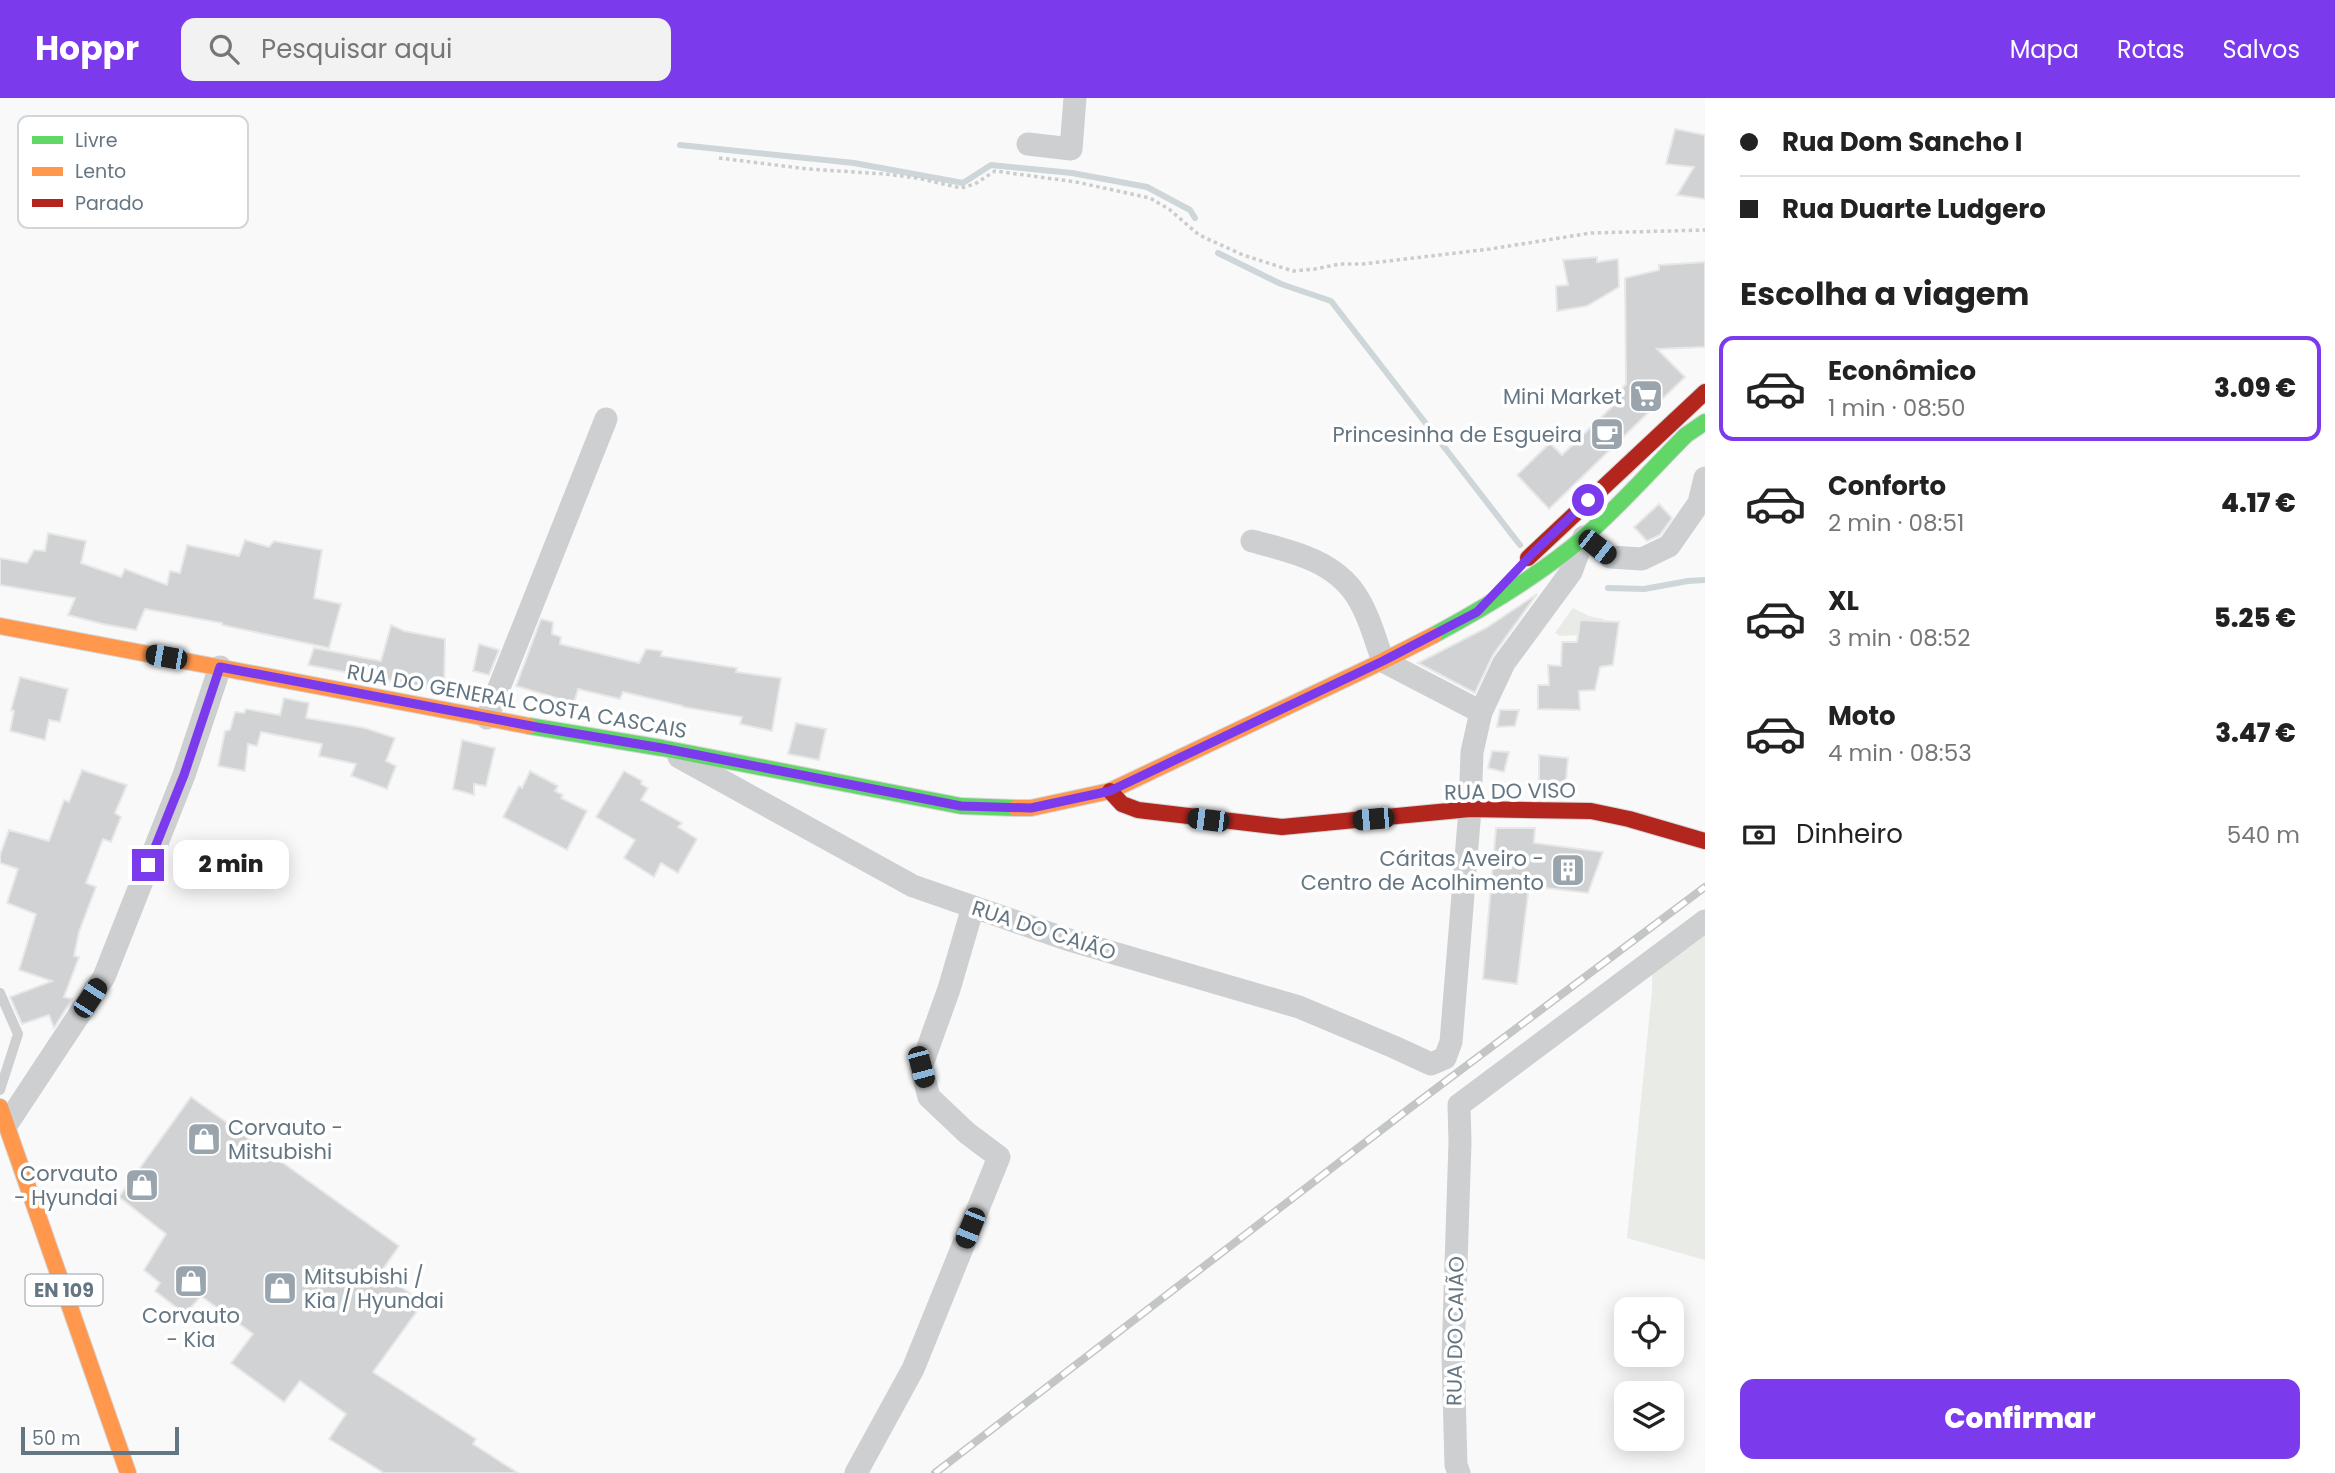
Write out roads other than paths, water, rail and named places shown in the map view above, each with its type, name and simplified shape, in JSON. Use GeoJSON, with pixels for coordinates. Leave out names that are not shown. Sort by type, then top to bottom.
{"type":"FeatureCollection","features":[{"type":"Feature","properties":{"kind":"main road"},"geometry":{"type":"LineString","coordinates":[[1477,612],[1534,552],[1705,392]]}},
{"type":"Feature","properties":{"kind":"main road"},"geometry":{"type":"LineString","coordinates":[[1477,612],[1545,567],[1584,537],[1686,435]]}},
{"type":"Feature","properties":{"kind":"main road","name":"RUA DO GENERAL COSTA CASCAIS"},"geometry":{"type":"LineString","coordinates":[[0,626],[961,806],[1031,808],[1110,791],[1383,661],[1477,612]]}},
{"type":"Feature","properties":{"kind":"main road","name":"RUA DO VISO"},"geometry":{"type":"LineString","coordinates":[[1110,791],[1122,804],[1138,810],[1261,826],[1304,825],[1470,808],[1591,811],[1705,841]]}},
{"type":"Feature","properties":{"kind":"main road","name":"EN 109"},"geometry":{"type":"LineString","coordinates":[[3,1115],[128,1473]]}},
{"type":"Feature","properties":{"kind":"street"},"geometry":{"type":"LineString","coordinates":[[1028,144],[1071,149],[1075,98]]}},
{"type":"Feature","properties":{"kind":"street"},"geometry":{"type":"LineString","coordinates":[[487,718],[606,419]]}},
{"type":"Feature","properties":{"kind":"street"},"geometry":{"type":"LineString","coordinates":[[1686,435],[1705,420]]}},
{"type":"Feature","properties":{"kind":"street"},"geometry":{"type":"LineString","coordinates":[[1470,808],[1472,752],[1481,712],[1504,663],[1571,572],[1584,537],[1610,557],[1642,559],[1660,551],[1669,546],[1699,503],[1705,478]]}},
{"type":"Feature","properties":{"kind":"street"},"geometry":{"type":"LineString","coordinates":[[1252,541],[1296,553],[1318,562],[1339,576],[1356,595],[1383,661],[1481,712]]}},
{"type":"Feature","properties":{"kind":"street"},"geometry":{"type":"LineString","coordinates":[[3,1115],[104,977],[184,775],[220,667]]}},
{"type":"Feature","properties":{"kind":"street","name":"RUA DO CAIÃO"},"geometry":{"type":"LineString","coordinates":[[662,748],[912,886],[1066,939],[1299,1007],[1431,1064],[1445,1058],[1451,1042],[1470,808]]}},
{"type":"Feature","properties":{"kind":"street"},"geometry":{"type":"LineString","coordinates":[[856,1473],[913,1369],[999,1157],[967,1133],[929,1097],[921,1067],[949,989],[973,907]]}},
{"type":"Feature","properties":{"kind":"street","name":"RUA DO CAIÃO"},"geometry":{"type":"LineString","coordinates":[[1459,1473],[1456,1465],[1453,1356],[1459,1105],[1705,921]]}},
{"type":"Feature","properties":{"kind":"lane"},"geometry":{"type":"LineString","coordinates":[[0,993],[18,1034],[0,1090]]}},
{"type":"Feature","properties":{"kind":"waterway"},"geometry":{"type":"LineString","coordinates":[[680,145],[854,163],[963,183],[991,165],[1072,173],[1147,187],[1190,210],[1195,218]]}},
{"type":"Feature","properties":{"kind":"waterway"},"geometry":{"type":"LineString","coordinates":[[1218,253],[1281,284],[1331,301],[1520,545]]}},
{"type":"Feature","properties":{"kind":"waterway"},"geometry":{"type":"LineString","coordinates":[[1608,588],[1644,589],[1705,580]]}},
{"type":"Feature","properties":{"kind":"railway"},"geometry":{"type":"LineString","coordinates":[[935,1473],[1410,1108],[1705,887]]}},
{"type":"Feature","properties":{"kind":"place","name":"Mini Market"},"geometry":{"type":"Point","coordinates":[1646,396]}},
{"type":"Feature","properties":{"kind":"place","name":"Princesinha de Esgueira"},"geometry":{"type":"Point","coordinates":[1607,434]}},
{"type":"Feature","properties":{"kind":"place","name":"Cáritas Aveiro - Centro de Acolhimento"},"geometry":{"type":"Point","coordinates":[1568,870]}},
{"type":"Feature","properties":{"kind":"place","name":"Corvauto - Mitsubishi"},"geometry":{"type":"Point","coordinates":[204,1139]}},
{"type":"Feature","properties":{"kind":"place","name":"Corvauto - Hyundai"},"geometry":{"type":"Point","coordinates":[142,1185]}},
{"type":"Feature","properties":{"kind":"place","name":"Corvauto - Kia"},"geometry":{"type":"Point","coordinates":[191,1281]}},
{"type":"Feature","properties":{"kind":"place","name":"Mitsubishi / Kia / Hyundai"},"geometry":{"type":"Point","coordinates":[280,1288]}}]}
